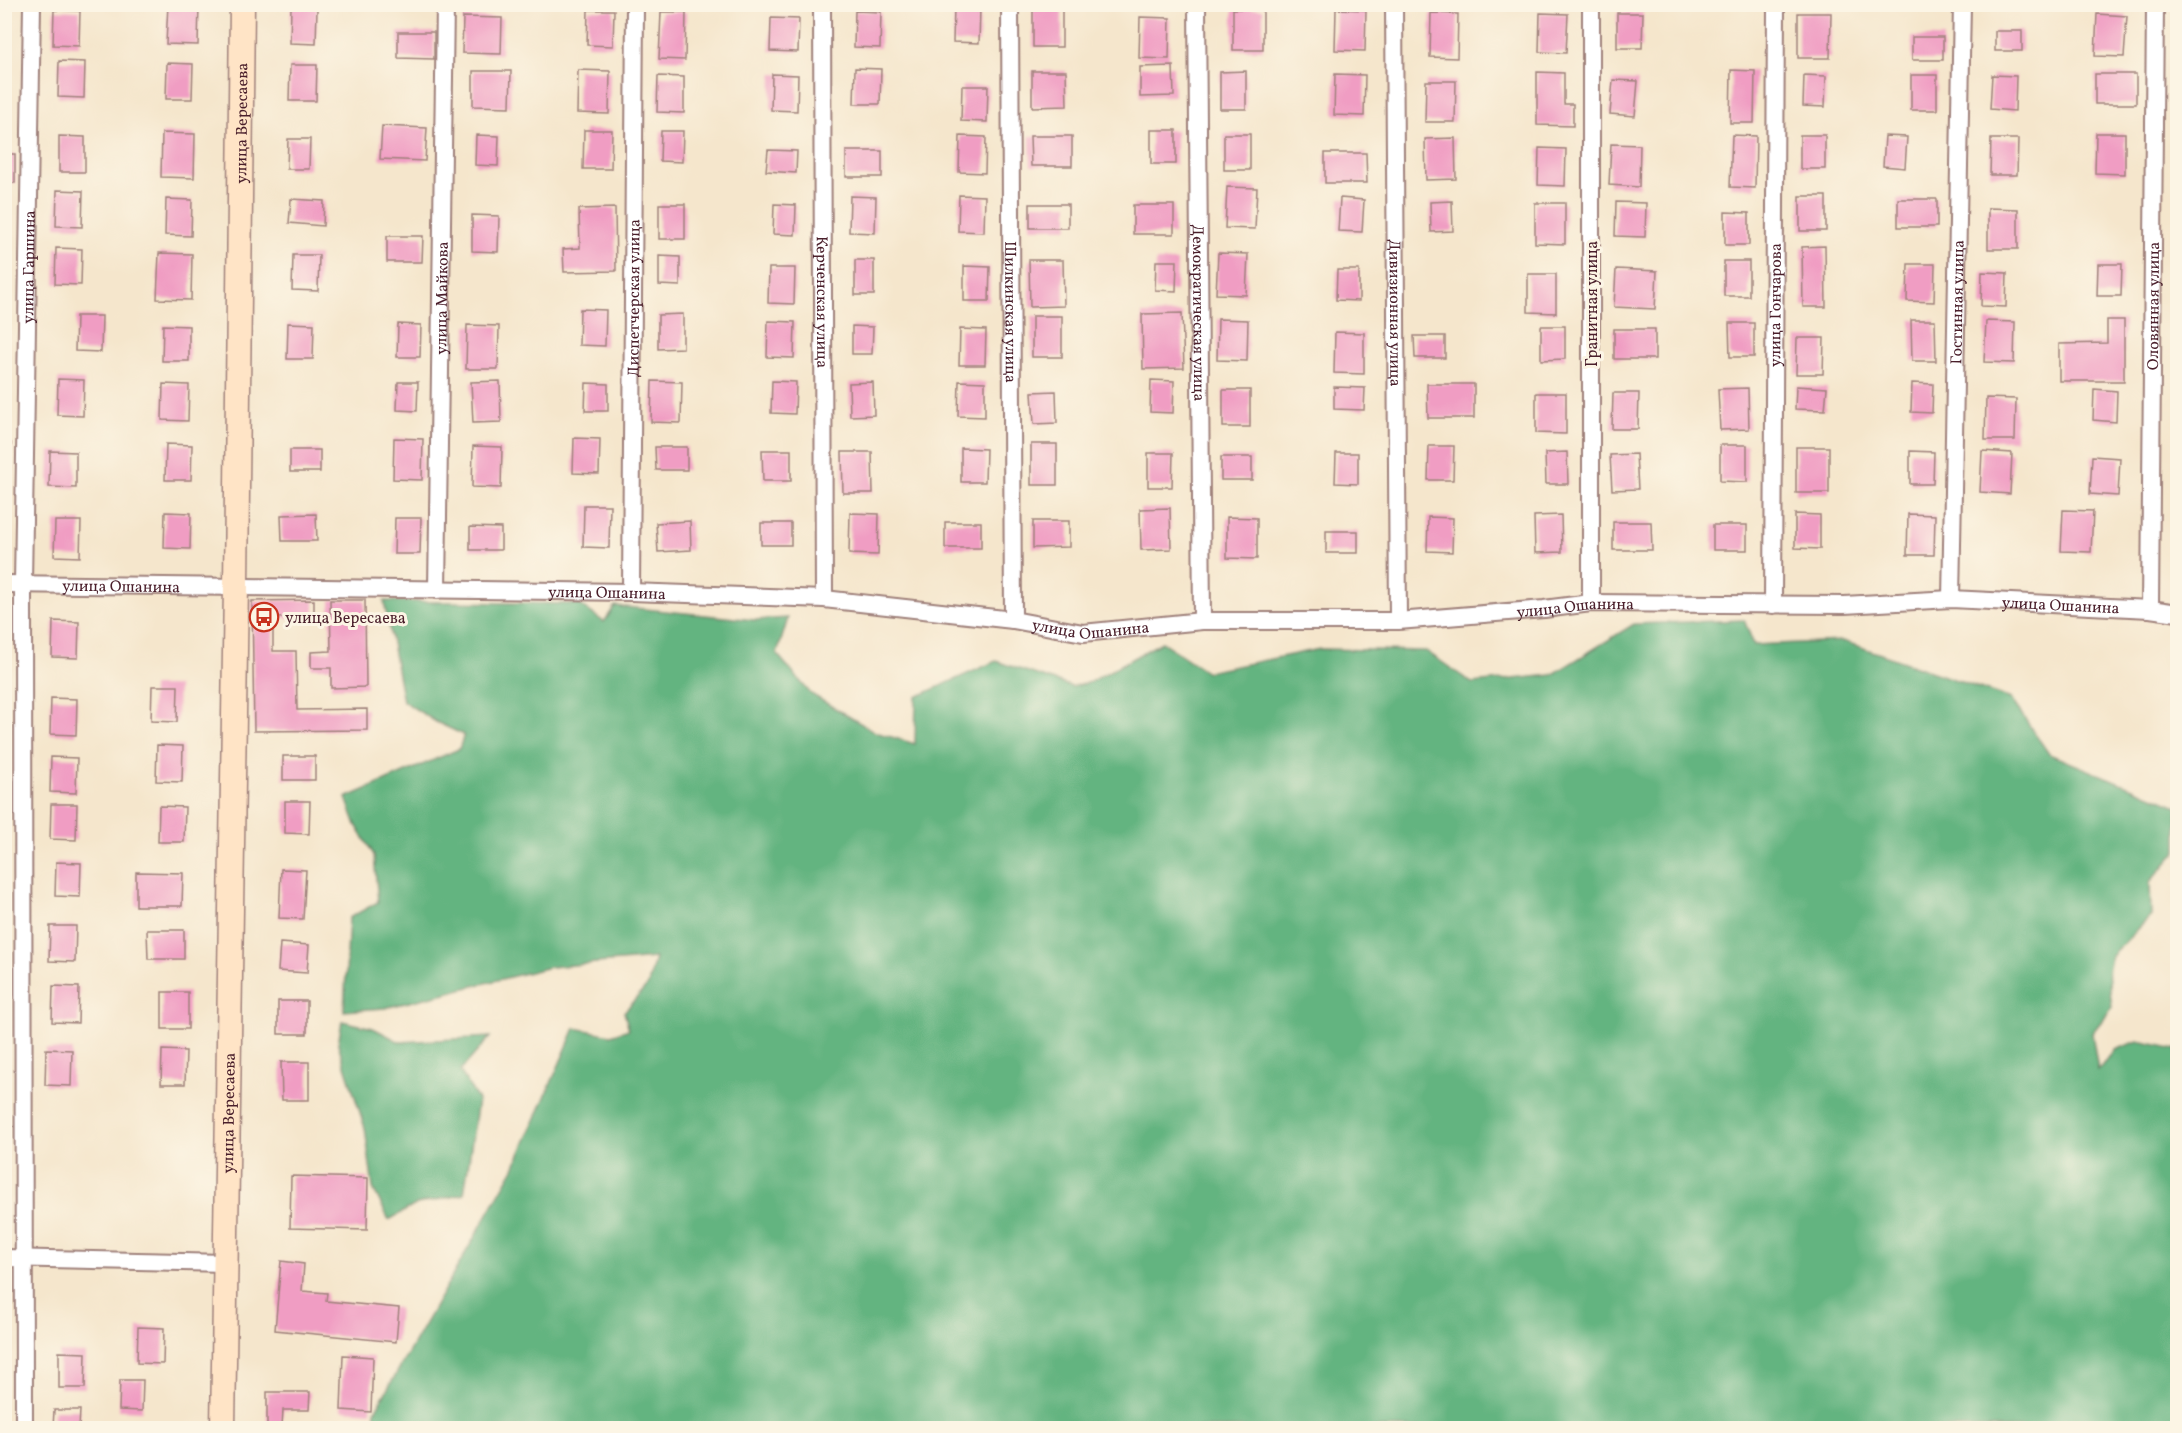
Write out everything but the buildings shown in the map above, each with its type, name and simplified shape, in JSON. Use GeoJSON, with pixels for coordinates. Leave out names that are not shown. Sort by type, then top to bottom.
{"type":"FeatureCollection","features":[{"type":"Feature","properties":{"kind":"street","name":"улица Гаршина"},"geometry":{"type":"LineString","coordinates":[[24,1428],[22,584],[32,4]]}},
{"type":"Feature","properties":{"kind":"street","name":"улица Вересаева"},"geometry":{"type":"LineString","coordinates":[[223,1428],[242,4]]}},
{"type":"Feature","properties":{"kind":"street","name":"улица Майкова"},"geometry":{"type":"LineString","coordinates":[[437,590],[445,4]]}},
{"type":"Feature","properties":{"kind":"street","name":"Диспетчерская улица"},"geometry":{"type":"LineString","coordinates":[[631,592],[635,4]]}},
{"type":"Feature","properties":{"kind":"street","name":"Керченская улица"},"geometry":{"type":"LineString","coordinates":[[822,4],[824,599]]}},
{"type":"Feature","properties":{"kind":"street","name":"Шилкинская улица"},"geometry":{"type":"LineString","coordinates":[[1010,4],[1013,620]]}},
{"type":"Feature","properties":{"kind":"street","name":"Демократическая улица"},"geometry":{"type":"LineString","coordinates":[[1197,4],[1202,621]]}},
{"type":"Feature","properties":{"kind":"street","name":"Дивизионная улица"},"geometry":{"type":"LineString","coordinates":[[1394,4],[1398,621]]}},
{"type":"Feature","properties":{"kind":"street","name":"Гранитная улица"},"geometry":{"type":"LineString","coordinates":[[1591,4],[1591,603]]}},
{"type":"Feature","properties":{"kind":"street","name":"улица Гончарова"},"geometry":{"type":"LineString","coordinates":[[1773,605],[1776,4]]}},
{"type":"Feature","properties":{"kind":"street","name":"Гостинная улица"},"geometry":{"type":"LineString","coordinates":[[1951,599],[1962,4]]}},
{"type":"Feature","properties":{"kind":"street","name":"Оловянная улица"},"geometry":{"type":"LineString","coordinates":[[2150,609],[2155,4]]}},
{"type":"Feature","properties":{"kind":"street","name":"улица Ошанина"},"geometry":{"type":"LineString","coordinates":[[4,584],[631,592],[824,599],[1013,620],[1083,633],[1202,621],[1398,621],[1591,603],[1844,605],[1951,599],[2150,609],[2178,613]]}},
{"type":"Feature","properties":{"kind":"street"},"geometry":{"type":"LineString","coordinates":[[4,1258],[226,1263]]}},
{"type":"Feature","properties":{"kind":"green space"},"geometry":{"type":"Polygon","coordinates":[[[384,601],[579,604],[604,622],[615,606],[755,620],[788,618],[777,654],[811,694],[875,732],[915,744],[916,697],[996,661],[1072,687],[1090,682],[1162,642],[1207,672],[1320,649],[1426,651],[1472,683],[1552,675],[1634,624],[1744,620],[1754,645],[1843,641],[2011,699],[2049,754],[2177,806],[2177,851],[2150,882],[2151,916],[2111,956],[2108,972],[2112,1008],[2092,1033],[2098,1070],[2115,1050],[2138,1041],[2177,1049],[2177,1428],[374,1428],[375,1411],[514,1168],[575,1028],[611,1035],[629,1029],[624,1012],[648,985],[655,958],[550,967],[385,1008],[344,1011],[349,918],[378,902],[374,855],[356,825],[346,798],[459,749],[464,735],[436,722],[403,701],[384,601]]]}},
{"type":"Feature","properties":{"kind":"green space"},"geometry":{"type":"Polygon","coordinates":[[[342,1021],[373,1028],[400,1042],[490,1037],[460,1071],[478,1100],[464,1194],[417,1204],[389,1220],[373,1188],[365,1128],[338,1044],[342,1021]]]}},
{"type":"Feature","properties":{"kind":"place","name":"улица Вересаева"},"geometry":{"type":"Point","coordinates":[264,617]}}]}
